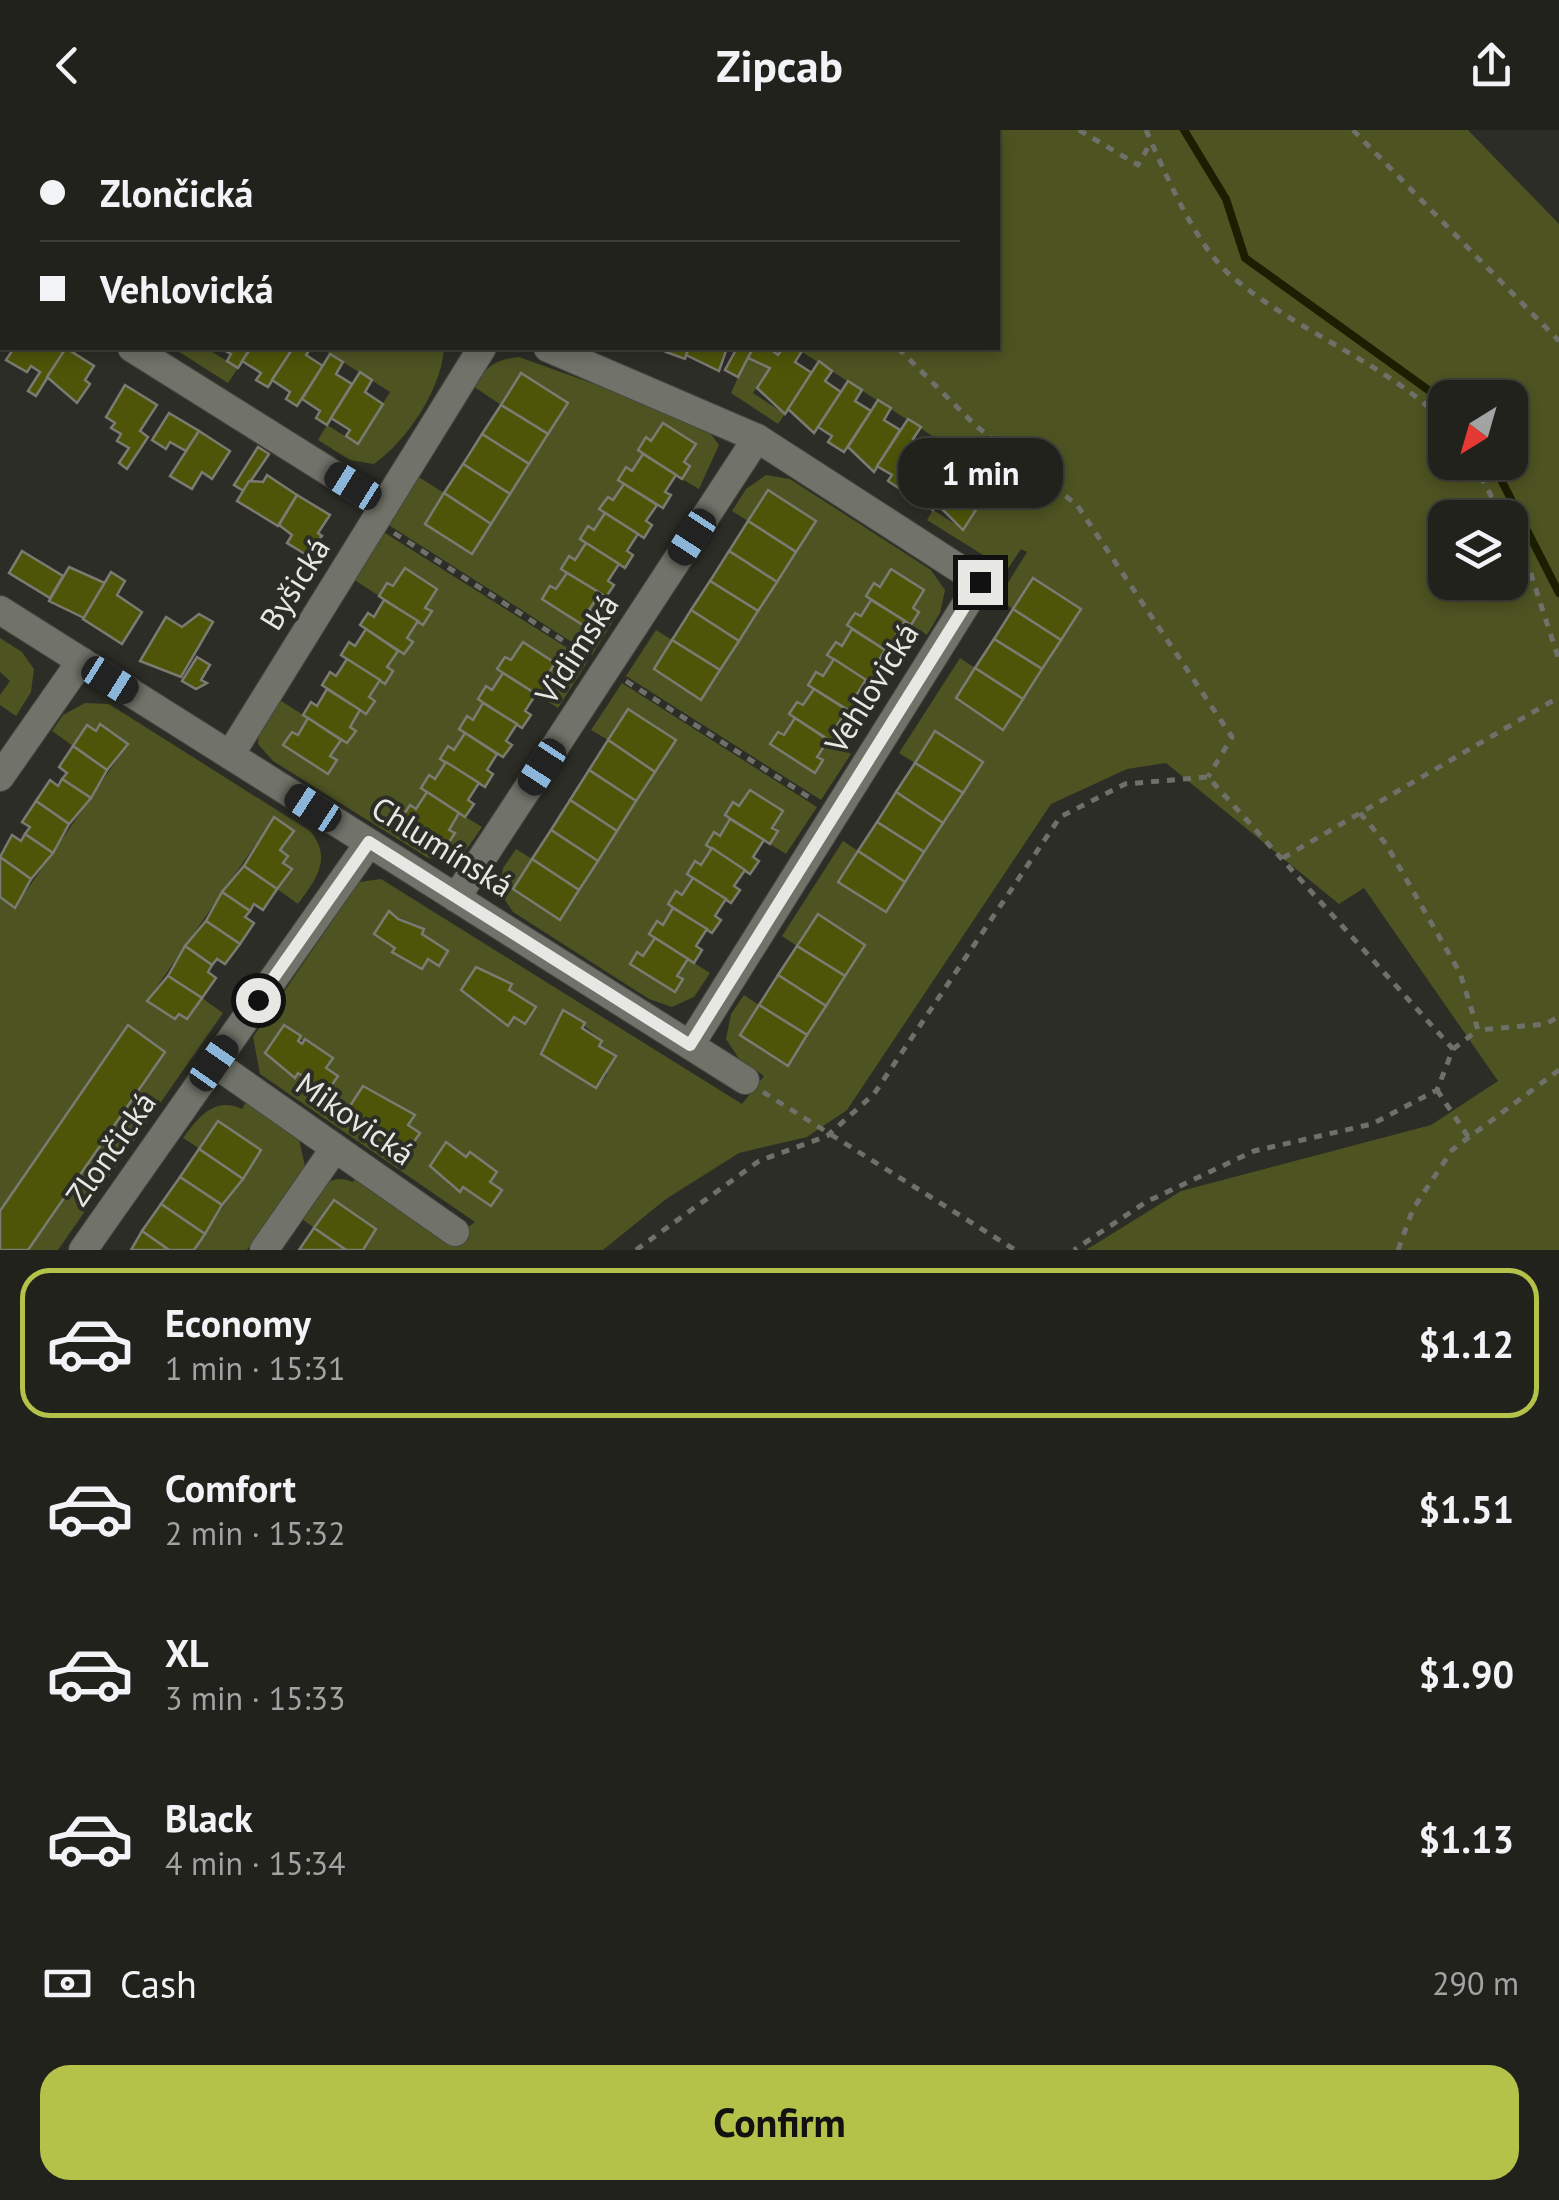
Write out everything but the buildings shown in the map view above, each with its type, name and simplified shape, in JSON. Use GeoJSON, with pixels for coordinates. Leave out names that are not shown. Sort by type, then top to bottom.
{"type":"FeatureCollection","features":[{"type":"Feature","properties":{"kind":"street"},"geometry":{"type":"LineString","coordinates":[[135,350],[384,506]]}},
{"type":"Feature","properties":{"kind":"street","name":"Byšická"},"geometry":{"type":"LineString","coordinates":[[230,755],[481,350]]}},
{"type":"Feature","properties":{"kind":"street","name":"Vehlovická"},"geometry":{"type":"LineString","coordinates":[[553,350],[757,438],[980,582],[690,1045]]}},
{"type":"Feature","properties":{"kind":"street","name":"Vidimská"},"geometry":{"type":"LineString","coordinates":[[456,898],[757,438]]}},
{"type":"Feature","properties":{"kind":"street","name":"Chlumínská"},"geometry":{"type":"LineString","coordinates":[[0,610],[746,1080]]}},
{"type":"Feature","properties":{"kind":"street"},"geometry":{"type":"LineString","coordinates":[[0,777],[81,661]]}},
{"type":"Feature","properties":{"kind":"street","name":"Zlončická"},"geometry":{"type":"LineString","coordinates":[[82,1250],[369,842]]}},
{"type":"Feature","properties":{"kind":"street","name":"Mikovická"},"geometry":{"type":"LineString","coordinates":[[214,1063],[454,1232]]}},
{"type":"Feature","properties":{"kind":"street"},"geometry":{"type":"LineString","coordinates":[[264,1250],[335,1148]]}},
{"type":"Feature","properties":{"kind":"path"},"geometry":{"type":"LineString","coordinates":[[1080,130],[1138,165],[1152,142]]}},
{"type":"Feature","properties":{"kind":"path"},"geometry":{"type":"LineString","coordinates":[[1146,130],[1175,196],[1228,273],[1303,328],[1428,406]]}},
{"type":"Feature","properties":{"kind":"path"},"geometry":{"type":"LineString","coordinates":[[1353,130],[1559,341]]}},
{"type":"Feature","properties":{"kind":"path"},"geometry":{"type":"LineString","coordinates":[[900,350],[975,425],[1077,505],[1232,737],[1208,778]]}},
{"type":"Feature","properties":{"kind":"path"},"geometry":{"type":"LineString","coordinates":[[1528,568],[1559,660]]}},
{"type":"Feature","properties":{"kind":"path"},"geometry":{"type":"LineString","coordinates":[[1283,858],[1559,697]]}},
{"type":"Feature","properties":{"kind":"path"},"geometry":{"type":"LineString","coordinates":[[1208,778],[1453,1049]]}},
{"type":"Feature","properties":{"kind":"path"},"geometry":{"type":"LineString","coordinates":[[636,1250],[759,1161],[827,1136],[874,1094],[1060,817],[1125,784],[1208,778]]}},
{"type":"Feature","properties":{"kind":"path"},"geometry":{"type":"LineString","coordinates":[[1360,813],[1386,844],[1460,974],[1478,1030]]}},
{"type":"Feature","properties":{"kind":"path"},"geometry":{"type":"LineString","coordinates":[[1074,1250],[1146,1202],[1254,1151],[1372,1124],[1437,1090],[1453,1049],[1478,1030],[1546,1024],[1559,1016]]}},
{"type":"Feature","properties":{"kind":"path"},"geometry":{"type":"LineString","coordinates":[[1398,1250],[1413,1209],[1452,1150],[1559,1070]]}},
{"type":"Feature","properties":{"kind":"path"},"geometry":{"type":"LineString","coordinates":[[746,1080],[827,1136],[1015,1250]]}},
{"type":"Feature","properties":{"kind":"path"},"geometry":{"type":"LineString","coordinates":[[1437,1090],[1469,1138]]}},
{"type":"Feature","properties":{"kind":"green space"},"geometry":{"type":"Polygon","coordinates":[[[1000,130],[1468,130],[1559,224],[1559,1250],[1086,1250],[1181,1191],[1431,1125],[1498,1081],[1364,888],[1339,904],[1166,763],[1127,769],[1051,804],[847,1110],[807,1137],[739,1153],[666,1199],[603,1250],[363,1250],[375,1229],[334,1200],[316,1229],[299,1217],[327,1183],[343,1179],[353,1182],[356,1178],[448,1242],[475,1222],[260,1074],[253,1037],[359,882],[381,879],[742,1104],[764,1076],[739,1059],[726,1039],[731,1014],[744,995],[759,1005],[788,1065],[865,945],[818,915],[797,946],[782,936],[843,841],[858,851],[839,882],[886,912],[982,762],[936,731],[915,763],[899,753],[960,658],[975,668],[1080,609],[1033,578],[1013,609],[998,599],[1027,552],[1021,549],[1007,570],[927,520],[933,510],[963,529],[996,477],[799,350],[1000,350],[1000,130]],[[400,918],[375,935],[395,948],[393,953],[421,969],[428,959],[439,966],[448,951],[422,934],[424,928],[400,918]],[[476,967],[461,990],[507,1026],[514,1017],[526,1024],[536,1008],[509,990],[511,984],[476,967]],[[564,1010],[542,1055],[596,1088],[607,1075],[599,1046],[602,1040],[564,1010]],[[285,1025],[284,1071],[295,1078],[298,1073],[326,1092],[337,1076],[326,1068],[332,1058],[304,1040],[298,1041],[285,1025]],[[364,1086],[348,1109],[377,1135],[381,1130],[408,1149],[420,1134],[409,1125],[415,1115],[364,1086]],[[446,1143],[430,1166],[450,1180],[448,1184],[459,1192],[463,1187],[502,1190],[490,1182],[497,1172],[470,1153],[466,1157],[446,1143]]]}},
{"type":"Feature","properties":{"kind":"green space"},"geometry":{"type":"Polygon","coordinates":[[[176,350],[209,350],[238,368],[228,383],[176,350]]]}},
{"type":"Feature","properties":{"kind":"green space"},"geometry":{"type":"Polygon","coordinates":[[[324,350],[444,350],[437,380],[421,412],[399,442],[374,464],[350,460],[318,440],[327,425],[358,444],[390,392],[324,350]]]}},
{"type":"Feature","properties":{"kind":"green space"},"geometry":{"type":"Polygon","coordinates":[[[750,350],[782,350],[753,393],[785,414],[778,424],[731,393],[750,350]]]}},
{"type":"Feature","properties":{"kind":"green space"},"geometry":{"type":"Polygon","coordinates":[[[519,357],[703,423],[719,445],[699,489],[682,479],[690,466],[684,462],[695,443],[663,423],[651,441],[645,438],[638,450],[643,454],[632,471],[626,467],[624,484],[613,500],[607,497],[600,509],[605,513],[575,560],[569,557],[567,573],[556,589],[550,586],[542,598],[586,627],[595,615],[589,610],[600,593],[622,607],[592,655],[387,524],[417,476],[444,493],[425,524],[473,553],[568,403],[521,373],[501,405],[473,386],[492,365],[519,357]]]}},
{"type":"Feature","properties":{"kind":"green space"},"geometry":{"type":"Polygon","coordinates":[[[766,475],[790,479],[931,570],[945,590],[940,613],[927,635],[911,625],[918,612],[913,608],[924,590],[892,569],[880,587],[874,583],[866,595],[872,600],[861,616],[854,613],[847,625],[852,629],[842,646],[836,642],[828,654],[834,659],[823,676],[816,673],[814,689],[803,705],[797,702],[789,714],[795,718],[784,735],[778,732],[770,743],[815,773],[823,761],[817,757],[828,740],[851,754],[821,800],[626,676],[656,630],[672,640],[654,669],[701,699],[816,521],[769,490],[748,521],[732,511],[746,489],[766,475]]]}},
{"type":"Feature","properties":{"kind":"green space"},"geometry":{"type":"Polygon","coordinates":[[[382,531],[588,661],[558,708],[542,698],[550,685],[544,681],[555,663],[523,642],[511,660],[505,657],[497,669],[502,673],[492,690],[485,687],[478,699],[483,703],[473,720],[466,717],[459,728],[465,733],[454,750],[448,746],[440,758],[446,762],[435,779],[428,776],[421,788],[427,792],[416,809],[454,834],[449,830],[459,813],[482,827],[461,854],[448,859],[428,858],[273,761],[258,744],[259,731],[278,699],[308,718],[298,735],[291,732],[284,745],[330,756],[341,740],[347,743],[355,731],[350,727],[380,680],[386,684],[393,672],[387,667],[398,651],[405,653],[412,642],[407,638],[418,621],[424,624],[432,612],[425,608],[437,589],[405,568],[393,586],[387,583],[379,596],[353,579],[382,531]]]}},
{"type":"Feature","properties":{"kind":"green space"},"geometry":{"type":"Polygon","coordinates":[[[0,638],[22,652],[34,669],[31,692],[16,716],[0,705],[0,695],[10,681],[0,672],[0,638]]]}},
{"type":"Feature","properties":{"kind":"green space"},"geometry":{"type":"Polygon","coordinates":[[[622,683],[817,807],[786,854],[770,844],[778,832],[750,790],[739,806],[732,803],[725,815],[730,819],[720,836],[714,832],[706,845],[712,848],[701,865],[687,874],[693,878],[682,895],[676,892],[668,904],[673,908],[663,925],[657,922],[649,933],[655,938],[643,956],[637,952],[630,963],[674,992],[683,980],[677,976],[688,959],[710,973],[694,997],[672,1007],[649,999],[513,912],[499,891],[503,868],[516,849],[532,859],[513,889],[561,919],[675,741],[608,740],[591,730],[622,683]]]}},
{"type":"Feature","properties":{"kind":"green space"},"geometry":{"type":"Polygon","coordinates":[[[85,703],[109,704],[310,831],[321,860],[316,877],[298,904],[277,889],[291,869],[283,863],[288,856],[280,850],[274,818],[147,1001],[175,1019],[179,1014],[188,1019],[202,998],[223,1013],[58,1250],[28,1250],[164,1053],[127,1025],[0,1211],[0,897],[15,907],[128,744],[101,725],[96,731],[87,725],[73,746],[52,731],[63,715],[85,703]]]}},
{"type":"Feature","properties":{"kind":"green space"},"geometry":{"type":"Polygon","coordinates":[[[246,1102],[299,1139],[305,1166],[247,1250],[194,1250],[261,1150],[219,1121],[200,1149],[183,1138],[215,1107],[242,1109],[246,1102]]]}},
{"type":"Feature","properties":{"kind":"waterway"},"geometry":{"type":"LineString","coordinates":[[1184,130],[1226,199],[1245,258],[1428,390]]}},
{"type":"Feature","properties":{"kind":"waterway"},"geometry":{"type":"LineString","coordinates":[[1501,480],[1559,593]]}},
{"type":"Feature","properties":{"kind":"route"},"geometry":{"type":"LineString","coordinates":[[258,1000],[369,842],[690,1045],[980,582]]}}]}
